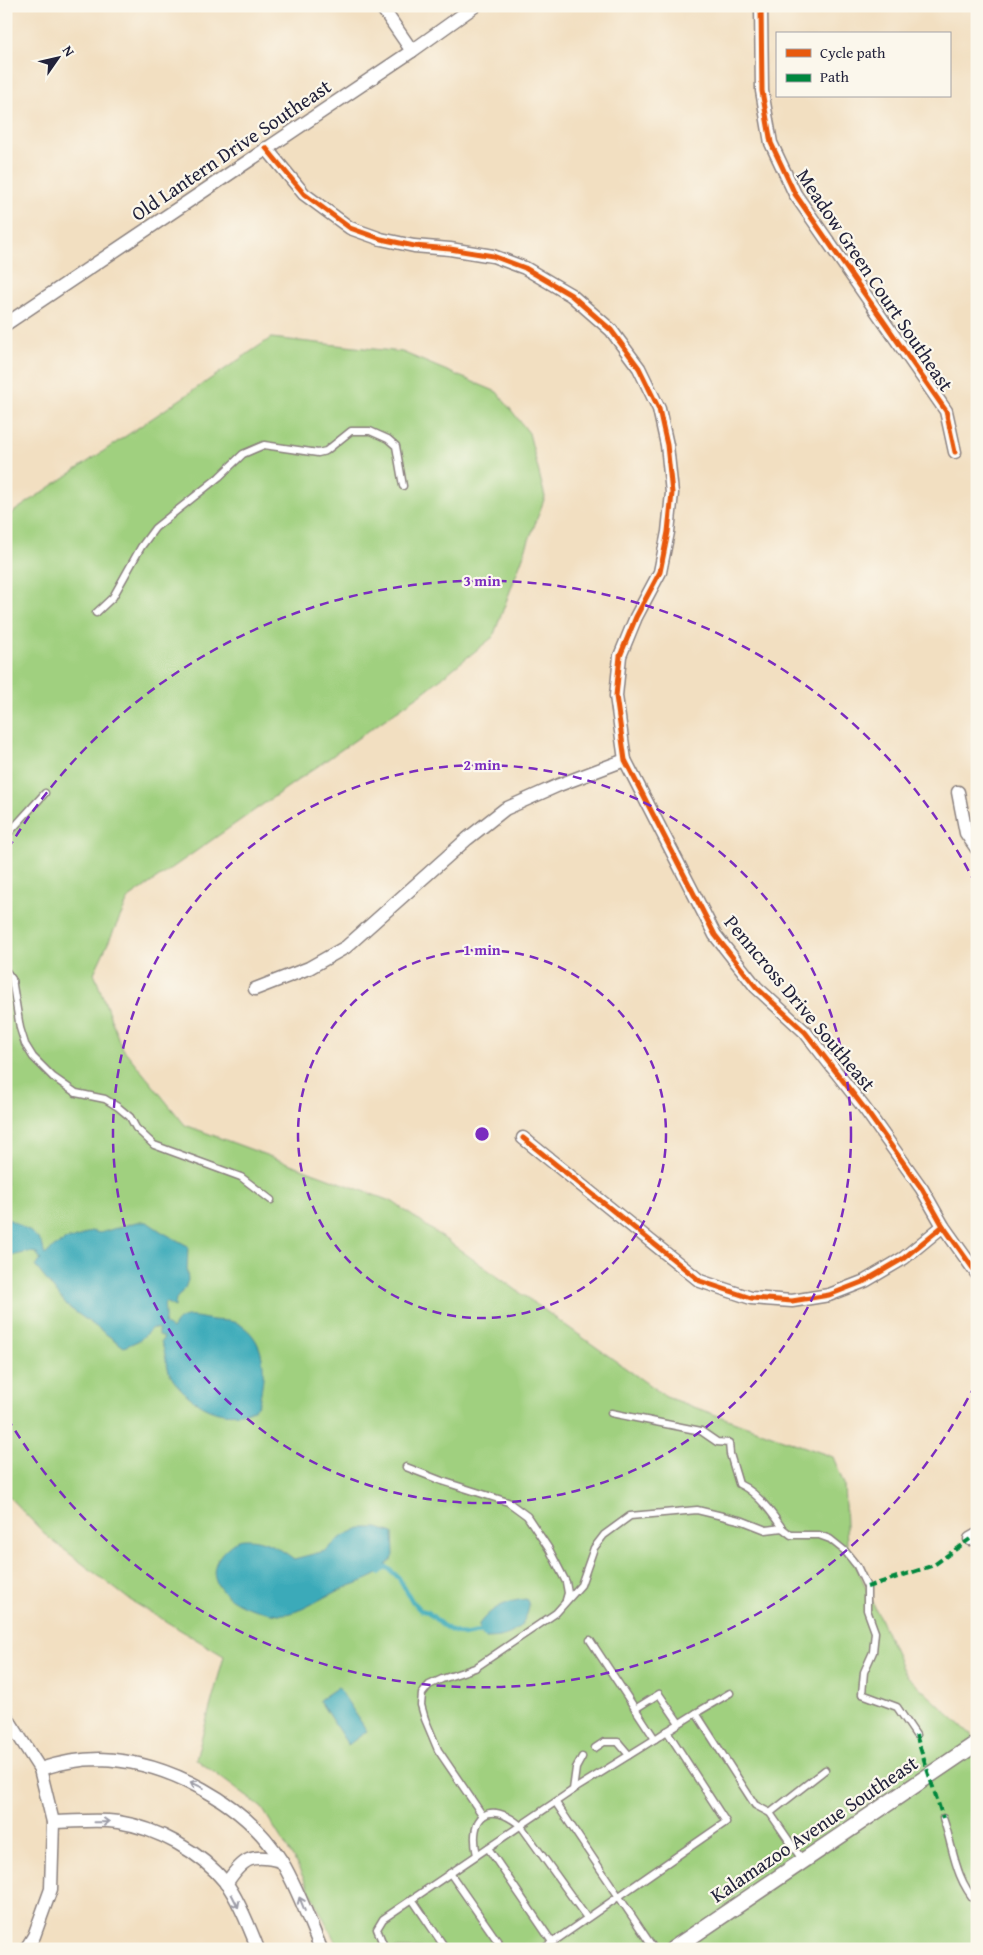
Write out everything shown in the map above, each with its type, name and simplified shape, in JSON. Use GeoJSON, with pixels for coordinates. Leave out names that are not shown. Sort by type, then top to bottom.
{"type":"FeatureCollection","features":[{"type":"Feature","properties":{"kind":"street"},"geometry":{"type":"LineString","coordinates":[[381,6],[412,51]]}},
{"type":"Feature","properties":{"kind":"street","name":"Old Lantern Drive Southeast"},"geometry":{"type":"LineString","coordinates":[[6,324],[412,51],[475,6]]}},
{"type":"Feature","properties":{"kind":"street","name":"Meadow Green Court Southeast"},"geometry":{"type":"LineString","coordinates":[[760,6],[762,91],[771,144],[795,194],[946,411],[955,452]]}},
{"type":"Feature","properties":{"kind":"street","name":"Penncross Drive Southeast"},"geometry":{"type":"LineString","coordinates":[[266,148],[304,194],[350,228],[382,239],[414,246],[450,249],[493,256],[525,268],[571,295],[612,330],[639,368],[659,409],[667,445],[672,493],[668,532],[660,572],[636,617],[620,656],[616,696],[625,760],[714,935],[756,987],[805,1032],[916,1181],[942,1226],[977,1274]]}},
{"type":"Feature","properties":{"kind":"street"},"geometry":{"type":"LineString","coordinates":[[254,989],[309,968],[346,947],[467,839],[505,809],[559,785],[625,760]]}},
{"type":"Feature","properties":{"kind":"street"},"geometry":{"type":"LineString","coordinates":[[958,792],[966,833],[977,849]]}},
{"type":"Feature","properties":{"kind":"street"},"geometry":{"type":"LineString","coordinates":[[523,1138],[700,1281],[751,1298],[792,1301],[829,1295],[865,1282],[904,1258],[942,1226]]}},
{"type":"Feature","properties":{"kind":"street"},"geometry":{"type":"LineString","coordinates":[[6,1716],[40,1769],[53,1822],[50,1889],[34,1936],[26,1949]]}},
{"type":"Feature","properties":{"kind":"street","name":"Kalamazoo Avenue Southeast"},"geometry":{"type":"LineString","coordinates":[[673,1949],[977,1743]]}},
{"type":"Feature","properties":{"kind":"street"},"geometry":{"type":"LineString","coordinates":[[40,1769],[66,1762],[100,1759],[144,1766],[179,1777],[208,1791],[255,1828],[282,1861],[298,1892],[321,1949]]}},
{"type":"Feature","properties":{"kind":"street"},"geometry":{"type":"LineString","coordinates":[[53,1822],[116,1822],[133,1825],[162,1836],[193,1852],[226,1884],[258,1949]]}},
{"type":"Feature","properties":{"kind":"street"},"geometry":{"type":"LineString","coordinates":[[226,1884],[238,1866],[244,1861],[264,1856],[282,1861]]}},
{"type":"Feature","properties":{"kind":"lane"},"geometry":{"type":"LineString","coordinates":[[96,613],[113,597],[141,548],[155,528],[219,477],[238,458],[264,445],[318,453],[326,451],[351,430],[370,431],[388,439],[396,446],[403,486]]}},
{"type":"Feature","properties":{"kind":"lane"},"geometry":{"type":"LineString","coordinates":[[6,836],[45,793]]}},
{"type":"Feature","properties":{"kind":"lane"},"geometry":{"type":"LineString","coordinates":[[6,970],[12,979],[20,1028],[25,1044],[33,1057],[53,1077],[76,1093],[105,1099],[118,1107],[154,1145],[240,1177],[271,1200]]}},
{"type":"Feature","properties":{"kind":"lane"},"geometry":{"type":"LineString","coordinates":[[611,1413],[701,1431],[717,1442],[729,1443],[730,1454],[739,1484],[754,1493],[782,1528],[792,1535],[819,1535],[830,1539],[845,1551],[857,1566],[867,1587],[868,1610],[875,1632],[873,1652],[864,1672],[862,1694],[896,1707],[916,1735]]}},
{"type":"Feature","properties":{"kind":"lane"},"geometry":{"type":"LineString","coordinates":[[406,1467],[442,1481],[508,1502],[527,1516],[566,1582],[568,1593],[565,1603]]}},
{"type":"Feature","properties":{"kind":"lane"},"geometry":{"type":"LineString","coordinates":[[483,1816],[438,1750],[425,1719],[421,1705],[422,1694],[429,1685],[475,1668],[556,1613],[581,1585],[594,1548],[604,1535],[630,1516],[697,1510],[743,1521],[766,1530],[782,1528]]}},
{"type":"Feature","properties":{"kind":"lane"},"geometry":{"type":"LineString","coordinates":[[590,1640],[655,1739]]}},
{"type":"Feature","properties":{"kind":"lane"},"geometry":{"type":"LineString","coordinates":[[385,1949],[377,1928],[383,1919],[573,1790],[730,1693]]}},
{"type":"Feature","properties":{"kind":"lane"},"geometry":{"type":"LineString","coordinates":[[636,1709],[659,1694],[679,1724]]}},
{"type":"Feature","properties":{"kind":"lane"},"geometry":{"type":"LineString","coordinates":[[696,1713],[755,1805],[770,1813],[803,1861]]}},
{"type":"Feature","properties":{"kind":"lane"},"geometry":{"type":"LineString","coordinates":[[543,1949],[726,1822],[667,1731]]}},
{"type":"Feature","properties":{"kind":"lane"},"geometry":{"type":"LineString","coordinates":[[595,1748],[604,1742],[618,1742],[629,1755]]}},
{"type":"Feature","properties":{"kind":"lane"},"geometry":{"type":"LineString","coordinates":[[573,1790],[576,1768],[582,1757]]}},
{"type":"Feature","properties":{"kind":"lane"},"geometry":{"type":"LineString","coordinates":[[770,1813],[825,1770]]}},
{"type":"Feature","properties":{"kind":"lane"},"geometry":{"type":"LineString","coordinates":[[556,1803],[654,1949]]}},
{"type":"Feature","properties":{"kind":"lane"},"geometry":{"type":"LineString","coordinates":[[478,1855],[474,1832],[476,1824],[483,1816],[492,1813],[512,1818],[521,1826],[587,1918]]}},
{"type":"Feature","properties":{"kind":"lane"},"geometry":{"type":"LineString","coordinates":[[943,1818],[950,1838],[957,1871],[968,1893],[977,1903]]}},
{"type":"Feature","properties":{"kind":"lane"},"geometry":{"type":"LineString","coordinates":[[488,1848],[552,1942]]}},
{"type":"Feature","properties":{"kind":"lane"},"geometry":{"type":"LineString","coordinates":[[450,1873],[503,1949]]}},
{"type":"Feature","properties":{"kind":"lane"},"geometry":{"type":"LineString","coordinates":[[412,1899],[446,1949]]}},
{"type":"Feature","properties":{"kind":"green space"},"geometry":{"type":"Polygon","coordinates":[[[271,338],[402,352],[497,392],[529,433],[545,497],[493,637],[421,694],[129,898],[94,973],[121,1046],[185,1125],[393,1202],[666,1397],[833,1457],[844,1484],[847,1545],[905,1674],[977,1740],[977,1949],[339,1949],[294,1859],[262,1808],[196,1759],[224,1656],[130,1600],[49,1538],[6,1494],[6,517],[271,338]]]}},
{"type":"Feature","properties":{"kind":"water"},"geometry":{"type":"Polygon","coordinates":[[[6,1218],[35,1236],[42,1244],[45,1255],[68,1239],[74,1239],[91,1231],[100,1233],[136,1222],[147,1222],[188,1246],[188,1280],[185,1288],[176,1299],[175,1307],[165,1302],[164,1324],[172,1329],[179,1320],[191,1317],[233,1322],[247,1330],[254,1337],[258,1345],[263,1364],[263,1383],[257,1406],[247,1412],[230,1414],[211,1410],[203,1406],[187,1395],[171,1376],[161,1342],[164,1337],[159,1335],[159,1329],[152,1328],[140,1340],[124,1347],[67,1306],[35,1266],[41,1260],[36,1253],[29,1252],[6,1257],[6,1218]]]}},
{"type":"Feature","properties":{"kind":"water"},"geometry":{"type":"Polygon","coordinates":[[[360,1528],[378,1528],[393,1533],[394,1555],[391,1561],[378,1574],[297,1611],[278,1614],[246,1607],[226,1595],[215,1579],[214,1569],[218,1559],[226,1549],[240,1540],[252,1539],[265,1542],[294,1559],[325,1551],[343,1536],[360,1528]]]}},
{"type":"Feature","properties":{"kind":"water"},"geometry":{"type":"Polygon","coordinates":[[[526,1599],[529,1606],[527,1614],[516,1630],[492,1638],[485,1638],[479,1632],[479,1624],[494,1610],[500,1606],[526,1599]]]}},
{"type":"Feature","properties":{"kind":"water"},"geometry":{"type":"Polygon","coordinates":[[[338,1687],[367,1731],[348,1745],[319,1700],[338,1687]]]}},
{"type":"Feature","properties":{"kind":"waterway"},"geometry":{"type":"LineString","coordinates":[[379,1573],[387,1567],[399,1578],[412,1601],[420,1610],[428,1612],[442,1625],[452,1631],[463,1635],[479,1632]]}},
{"type":"Feature","properties":{"kind":"marked path"},"geometry":{"type":"LineString","coordinates":[[867,1587],[934,1565],[970,1539]]}},
{"type":"Feature","properties":{"kind":"marked path"},"geometry":{"type":"LineString","coordinates":[[916,1735],[943,1818]]}},
{"type":"Feature","properties":{"kind":"cycle path"},"geometry":{"type":"LineString","coordinates":[[761,6],[762,91],[771,143],[795,194],[946,411],[955,452]]}},
{"type":"Feature","properties":{"kind":"cycle path"},"geometry":{"type":"LineString","coordinates":[[266,148],[304,194],[350,228],[381,239],[414,246],[450,249],[493,256],[525,268],[571,295],[611,330],[639,368],[659,409],[667,445],[672,493],[668,532],[660,572],[636,617],[620,656],[616,696],[625,760],[715,935],[756,987],[805,1032],[865,1109],[922,1189],[943,1226],[977,1274]]}},
{"type":"Feature","properties":{"kind":"cycle path"},"geometry":{"type":"LineString","coordinates":[[523,1138],[700,1281],[751,1298],[792,1301],[829,1295],[865,1281],[904,1258],[943,1226]]}}]}
